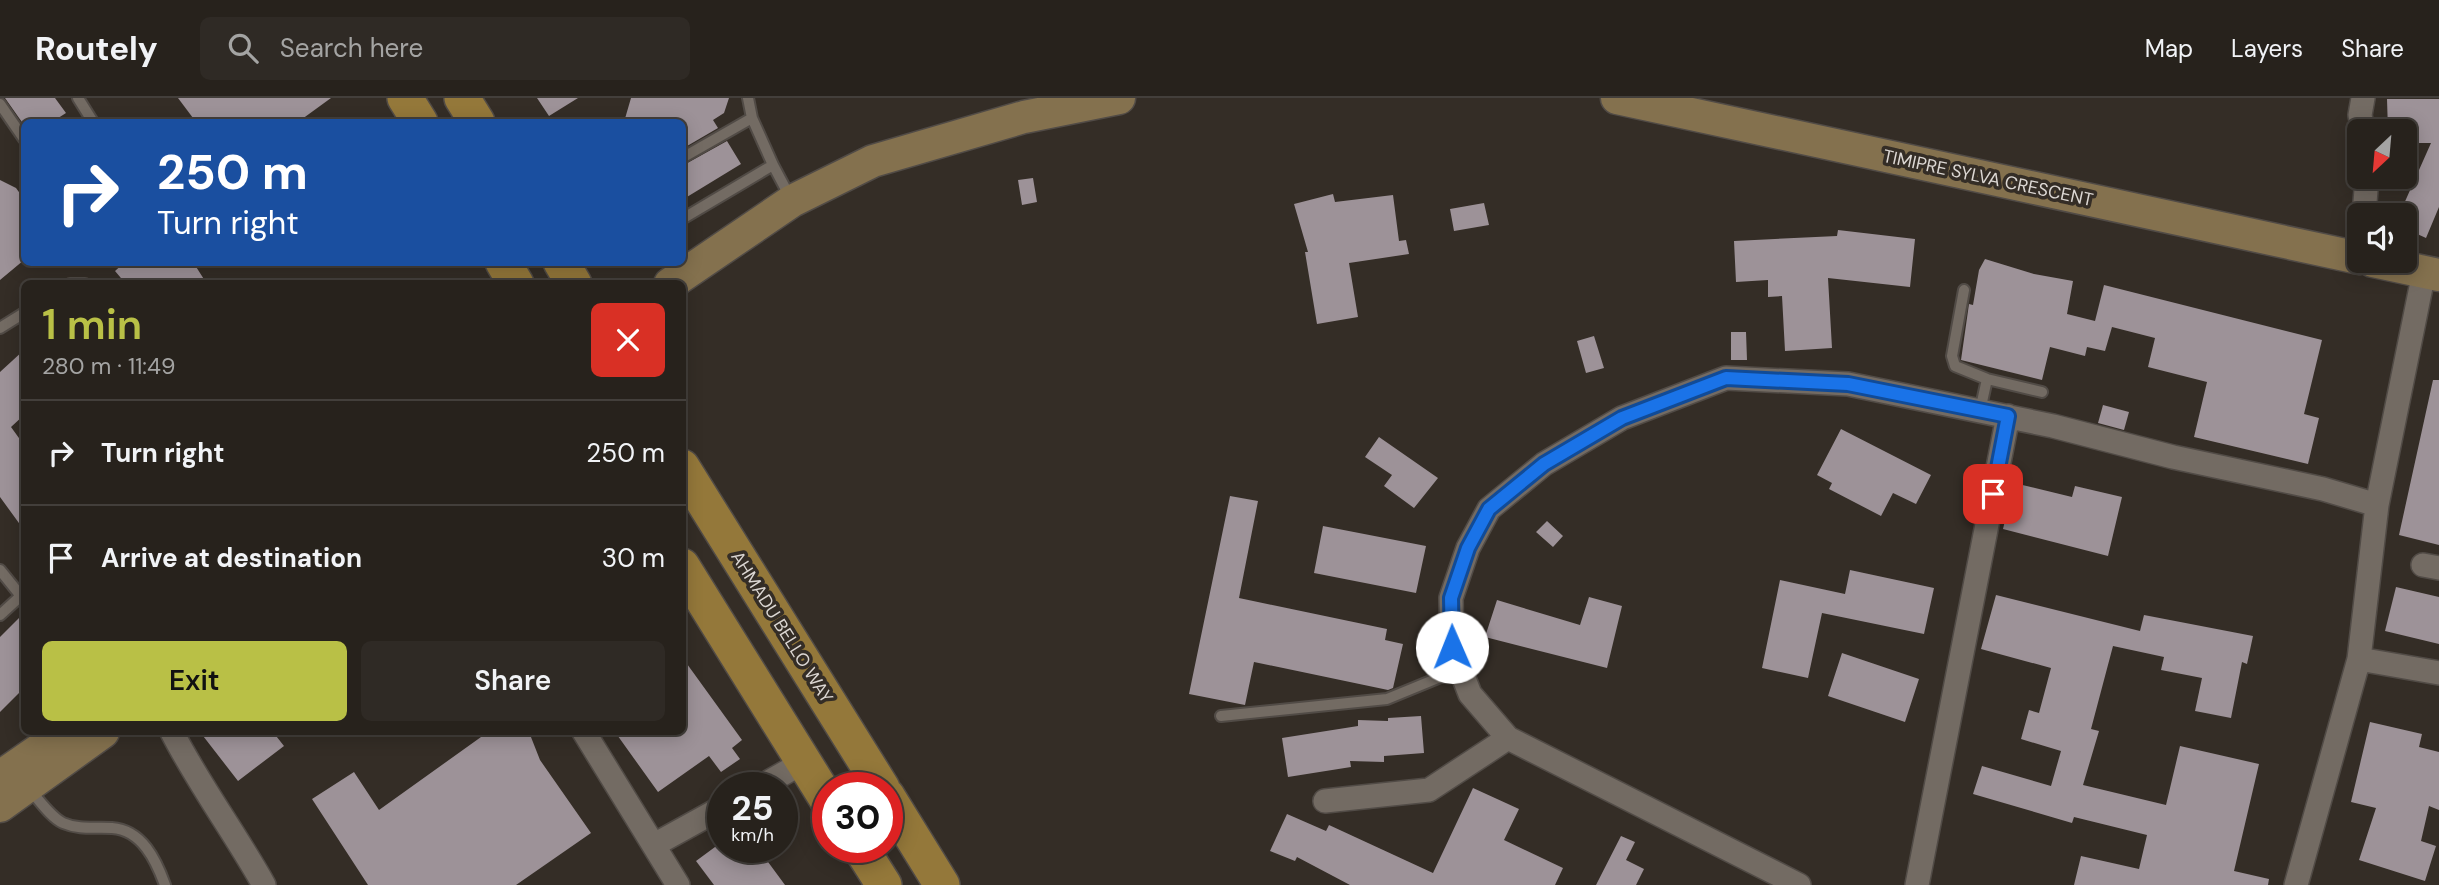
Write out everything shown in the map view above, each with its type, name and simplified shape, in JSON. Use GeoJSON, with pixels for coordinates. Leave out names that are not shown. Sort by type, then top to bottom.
{"type":"FeatureCollection","features":[{"type":"Feature","properties":{"kind":"main road"},"geometry":{"type":"LineString","coordinates":[[405,98],[418,119]]}},
{"type":"Feature","properties":{"kind":"main road"},"geometry":{"type":"LineString","coordinates":[[462,98],[475,119]]}},
{"type":"Feature","properties":{"kind":"main road","name":"AHMADU BELLO WAY"},"geometry":{"type":"LineString","coordinates":[[686,473],[872,772]]}},
{"type":"Feature","properties":{"kind":"main road"},"geometry":{"type":"LineString","coordinates":[[686,573],[812,778]]}},
{"type":"Feature","properties":{"kind":"main road"},"geometry":{"type":"LineString","coordinates":[[903,822],[942,885]]}},
{"type":"Feature","properties":{"kind":"main road"},"geometry":{"type":"LineString","coordinates":[[870,863],[884,885]]}},
{"type":"Feature","properties":{"kind":"street"},"geometry":{"type":"LineString","coordinates":[[682,271],[792,201],[885,157],[1023,112],[1119,98]]}},
{"type":"Feature","properties":{"kind":"street","name":"TIMIPRE SYLVA CRESCENT"},"geometry":{"type":"LineString","coordinates":[[1617,98],[2347,255]]}},
{"type":"Feature","properties":{"kind":"street"},"geometry":{"type":"LineString","coordinates":[[2361,119],[2363,98]]}},
{"type":"Feature","properties":{"kind":"street"},"geometry":{"type":"LineString","coordinates":[[2297,885],[2360,659],[2377,505],[2432,273]]}},
{"type":"Feature","properties":{"kind":"street"},"geometry":{"type":"LineString","coordinates":[[1799,885],[1508,738],[1470,694],[1452,647],[1451,598],[1468,548],[1489,509],[1544,464],[1622,418],[1726,378],[1848,384],[2008,416],[2173,457],[2323,489],[2377,505]]}},
{"type":"Feature","properties":{"kind":"street"},"geometry":{"type":"LineString","coordinates":[[1917,885],[2008,416]]}},
{"type":"Feature","properties":{"kind":"street"},"geometry":{"type":"LineString","coordinates":[[2360,659],[2439,673]]}},
{"type":"Feature","properties":{"kind":"street"},"geometry":{"type":"LineString","coordinates":[[0,806],[13,777],[62,735]]}},
{"type":"Feature","properties":{"kind":"street"},"geometry":{"type":"LineString","coordinates":[[13,777],[97,735]]}},
{"type":"Feature","properties":{"kind":"street"},"geometry":{"type":"LineString","coordinates":[[174,735],[191,769],[242,844],[264,885]]}},
{"type":"Feature","properties":{"kind":"street"},"geometry":{"type":"LineString","coordinates":[[586,735],[678,885]]}},
{"type":"Feature","properties":{"kind":"street"},"geometry":{"type":"LineString","coordinates":[[1325,801],[1429,790],[1508,738]]}},
{"type":"Feature","properties":{"kind":"street"},"geometry":{"type":"LineString","coordinates":[[786,772],[802,763]]}},
{"type":"Feature","properties":{"kind":"street"},"geometry":{"type":"LineString","coordinates":[[654,845],[707,816]]}},
{"type":"Feature","properties":{"kind":"lane"},"geometry":{"type":"LineString","coordinates":[[78,98],[91,119]]}},
{"type":"Feature","properties":{"kind":"lane"},"geometry":{"type":"LineString","coordinates":[[748,98],[752,118],[772,165],[792,201]]}},
{"type":"Feature","properties":{"kind":"lane"},"geometry":{"type":"LineString","coordinates":[[0,104],[21,135]]}},
{"type":"Feature","properties":{"kind":"lane"},"geometry":{"type":"LineString","coordinates":[[686,156],[752,118]]}},
{"type":"Feature","properties":{"kind":"lane"},"geometry":{"type":"LineString","coordinates":[[686,217],[772,165]]}},
{"type":"Feature","properties":{"kind":"lane"},"geometry":{"type":"LineString","coordinates":[[1964,290],[1952,360],[1963,371],[2042,391]]}},
{"type":"Feature","properties":{"kind":"lane"},"geometry":{"type":"LineString","coordinates":[[0,328],[21,315]]}},
{"type":"Feature","properties":{"kind":"lane"},"geometry":{"type":"LineString","coordinates":[[1980,411],[1987,379]]}},
{"type":"Feature","properties":{"kind":"lane"},"geometry":{"type":"LineString","coordinates":[[0,570],[21,593]]}},
{"type":"Feature","properties":{"kind":"lane"},"geometry":{"type":"LineString","coordinates":[[0,615],[21,597]]}},
{"type":"Feature","properties":{"kind":"lane"},"geometry":{"type":"LineString","coordinates":[[1221,716],[1387,699],[1460,669]]}},
{"type":"Feature","properties":{"kind":"lane"},"geometry":{"type":"LineString","coordinates":[[13,777],[60,822],[79,828],[116,828],[141,842],[155,856],[165,885]]}},
{"type":"Feature","properties":{"kind":"building"},"geometry":{"type":"Polygon","coordinates":[[[5,98],[55,98],[66,113],[57,119],[21,121],[5,98]]]}},
{"type":"Feature","properties":{"kind":"building"},"geometry":{"type":"Polygon","coordinates":[[[178,98],[331,98],[302,119],[194,119],[178,98]]]}},
{"type":"Feature","properties":{"kind":"building"},"geometry":{"type":"Polygon","coordinates":[[[537,98],[578,98],[549,116],[537,98]]]}},
{"type":"Feature","properties":{"kind":"building"},"geometry":{"type":"Polygon","coordinates":[[[631,98],[729,98],[724,113],[713,120],[718,128],[686,147],[686,119],[625,119],[631,98]]]}},
{"type":"Feature","properties":{"kind":"building"},"geometry":{"type":"Polygon","coordinates":[[[2387,99],[2439,99],[2439,207],[2426,238],[2417,234],[2417,203],[2404,203],[2411,189],[2417,189],[2417,174],[2431,143],[2417,143],[2417,119],[2388,119],[2387,99]]]}},
{"type":"Feature","properties":{"kind":"building"},"geometry":{"type":"Polygon","coordinates":[[[727,141],[741,164],[686,198],[686,164],[727,141]]]}},
{"type":"Feature","properties":{"kind":"building"},"geometry":{"type":"Polygon","coordinates":[[[1033,178],[1037,202],[1022,205],[1018,180],[1033,178]]]}},
{"type":"Feature","properties":{"kind":"building"},"geometry":{"type":"Polygon","coordinates":[[[0,180],[16,188],[21,195],[21,262],[0,280],[0,180]]]}},
{"type":"Feature","properties":{"kind":"building"},"geometry":{"type":"Polygon","coordinates":[[[1333,194],[1335,202],[1393,195],[1399,241],[1406,240],[1409,254],[1349,263],[1358,317],[1317,324],[1305,252],[1308,252],[1294,204],[1333,194]]]}},
{"type":"Feature","properties":{"kind":"building"},"geometry":{"type":"Polygon","coordinates":[[[1484,203],[1489,225],[1454,231],[1450,209],[1484,203]]]}},
{"type":"Feature","properties":{"kind":"building"},"geometry":{"type":"Polygon","coordinates":[[[1838,230],[1915,239],[1910,287],[1828,278],[1832,348],[1785,351],[1782,296],[1768,297],[1768,280],[1736,282],[1734,241],[1837,236],[1838,230]]]}},
{"type":"Feature","properties":{"kind":"building"},"geometry":{"type":"Polygon","coordinates":[[[1985,259],[2034,274],[2073,281],[2067,314],[2095,321],[2104,285],[2322,340],[2304,414],[2319,418],[2308,464],[2194,437],[2207,382],[2148,367],[2155,338],[2112,327],[2105,351],[2087,347],[2085,356],[2050,347],[2042,380],[1961,360],[1969,304],[1973,305],[1979,270],[1985,259]]]}},
{"type":"Feature","properties":{"kind":"building"},"geometry":{"type":"Polygon","coordinates":[[[121,266],[196,266],[204,280],[123,280],[115,271],[121,266]]]}},
{"type":"Feature","properties":{"kind":"building"},"geometry":{"type":"Polygon","coordinates":[[[1731,332],[1746,332],[1747,360],[1731,360],[1731,332]]]}},
{"type":"Feature","properties":{"kind":"building"},"geometry":{"type":"Polygon","coordinates":[[[1594,336],[1604,368],[1586,373],[1577,341],[1594,336]]]}},
{"type":"Feature","properties":{"kind":"building"},"geometry":{"type":"Polygon","coordinates":[[[21,353],[21,418],[11,427],[21,441],[21,526],[0,497],[0,372],[21,353]]]}},
{"type":"Feature","properties":{"kind":"building"},"geometry":{"type":"Polygon","coordinates":[[[2433,380],[2439,380],[2439,545],[2399,535],[2433,380]]]}},
{"type":"Feature","properties":{"kind":"building"},"geometry":{"type":"Polygon","coordinates":[[[2103,405],[2129,412],[2124,430],[2098,423],[2103,405]]]}},
{"type":"Feature","properties":{"kind":"building"},"geometry":{"type":"Polygon","coordinates":[[[1841,429],[1931,475],[1916,504],[1893,493],[1881,516],[1829,489],[1832,483],[1817,475],[1841,429]]]}},
{"type":"Feature","properties":{"kind":"building"},"geometry":{"type":"Polygon","coordinates":[[[1379,437],[1438,478],[1414,508],[1384,486],[1392,475],[1365,457],[1379,437]]]}},
{"type":"Feature","properties":{"kind":"building"},"geometry":{"type":"Polygon","coordinates":[[[2014,483],[2072,497],[2075,486],[2122,497],[2108,556],[2003,529],[2014,483]]]}},
{"type":"Feature","properties":{"kind":"building"},"geometry":{"type":"Polygon","coordinates":[[[1230,496],[1258,501],[1239,598],[1387,629],[1385,640],[1403,644],[1393,688],[1388,690],[1254,662],[1245,705],[1189,694],[1230,496]]]}},
{"type":"Feature","properties":{"kind":"building"},"geometry":{"type":"Polygon","coordinates":[[[1547,521],[1563,536],[1553,547],[1536,532],[1547,521]]]}},
{"type":"Feature","properties":{"kind":"building"},"geometry":{"type":"Polygon","coordinates":[[[1323,526],[1426,546],[1416,593],[1314,573],[1323,526]]]}},
{"type":"Feature","properties":{"kind":"building"},"geometry":{"type":"Polygon","coordinates":[[[1850,570],[1934,588],[1924,634],[1822,613],[1808,678],[1762,668],[1780,580],[1845,594],[1850,570]]]}},
{"type":"Feature","properties":{"kind":"building"},"geometry":{"type":"Polygon","coordinates":[[[2396,587],[2439,597],[2439,644],[2385,631],[2396,587]]]}},
{"type":"Feature","properties":{"kind":"building"},"geometry":{"type":"Polygon","coordinates":[[[1996,595],[2140,631],[2144,615],[2253,636],[2247,664],[2242,662],[2231,718],[2195,711],[2202,678],[2161,670],[2164,657],[2113,646],[2091,729],[2099,731],[2083,785],[2166,805],[2180,746],[2259,764],[2234,871],[2269,879],[2268,885],[2074,885],[2081,856],[2139,869],[2147,835],[2074,817],[2072,823],[1973,794],[1982,766],[2051,786],[2061,751],[2021,739],[2029,710],[2039,713],[2051,668],[1981,649],[1996,595]]]}},
{"type":"Feature","properties":{"kind":"building"},"geometry":{"type":"Polygon","coordinates":[[[1589,597],[1622,606],[1607,668],[1485,637],[1497,600],[1580,625],[1589,597]]]}},
{"type":"Feature","properties":{"kind":"building"},"geometry":{"type":"Polygon","coordinates":[[[21,616],[21,691],[0,712],[0,637],[21,616]]]}},
{"type":"Feature","properties":{"kind":"building"},"geometry":{"type":"Polygon","coordinates":[[[1842,653],[1919,679],[1905,722],[1828,696],[1842,653]]]}},
{"type":"Feature","properties":{"kind":"building"},"geometry":{"type":"Polygon","coordinates":[[[686,663],[742,740],[732,748],[740,759],[721,772],[709,756],[658,792],[617,735],[686,735],[686,663]]]}},
{"type":"Feature","properties":{"kind":"building"},"geometry":{"type":"Polygon","coordinates":[[[1421,716],[1424,753],[1384,756],[1384,762],[1350,761],[1351,767],[1288,777],[1282,738],[1358,726],[1358,720],[1388,721],[1388,718],[1421,716]]]}},
{"type":"Feature","properties":{"kind":"building"},"geometry":{"type":"Polygon","coordinates":[[[2370,722],[2422,734],[2419,747],[2439,752],[2439,810],[2429,806],[2421,841],[2436,846],[2425,881],[2359,860],[2376,808],[2351,802],[2370,722]]]}},
{"type":"Feature","properties":{"kind":"building"},"geometry":{"type":"Polygon","coordinates":[[[202,735],[275,735],[284,746],[238,781],[202,735]]]}},
{"type":"Feature","properties":{"kind":"building"},"geometry":{"type":"Polygon","coordinates":[[[484,735],[530,735],[540,760],[591,833],[516,885],[368,885],[312,799],[354,772],[379,810],[484,735]]]}},
{"type":"Feature","properties":{"kind":"building"},"geometry":{"type":"Polygon","coordinates":[[[1473,788],[1519,809],[1504,840],[1563,868],[1555,885],[1350,885],[1297,857],[1295,861],[1270,851],[1287,814],[1326,831],[1329,825],[1433,873],[1473,788]]]}},
{"type":"Feature","properties":{"kind":"building"},"geometry":{"type":"Polygon","coordinates":[[[1621,836],[1635,842],[1626,860],[1644,869],[1636,885],[1596,885],[1621,836]]]}},
{"type":"Feature","properties":{"kind":"building"},"geometry":{"type":"Polygon","coordinates":[[[707,853],[707,863],[769,863],[785,885],[714,885],[696,861],[707,853]]]}},
{"type":"Feature","properties":{"kind":"route"},"geometry":{"type":"LineString","coordinates":[[1452,647],[1451,598],[1468,548],[1489,509],[1544,464],[1622,418],[1726,378],[1848,384],[2008,416],[1993,494]]}}]}
